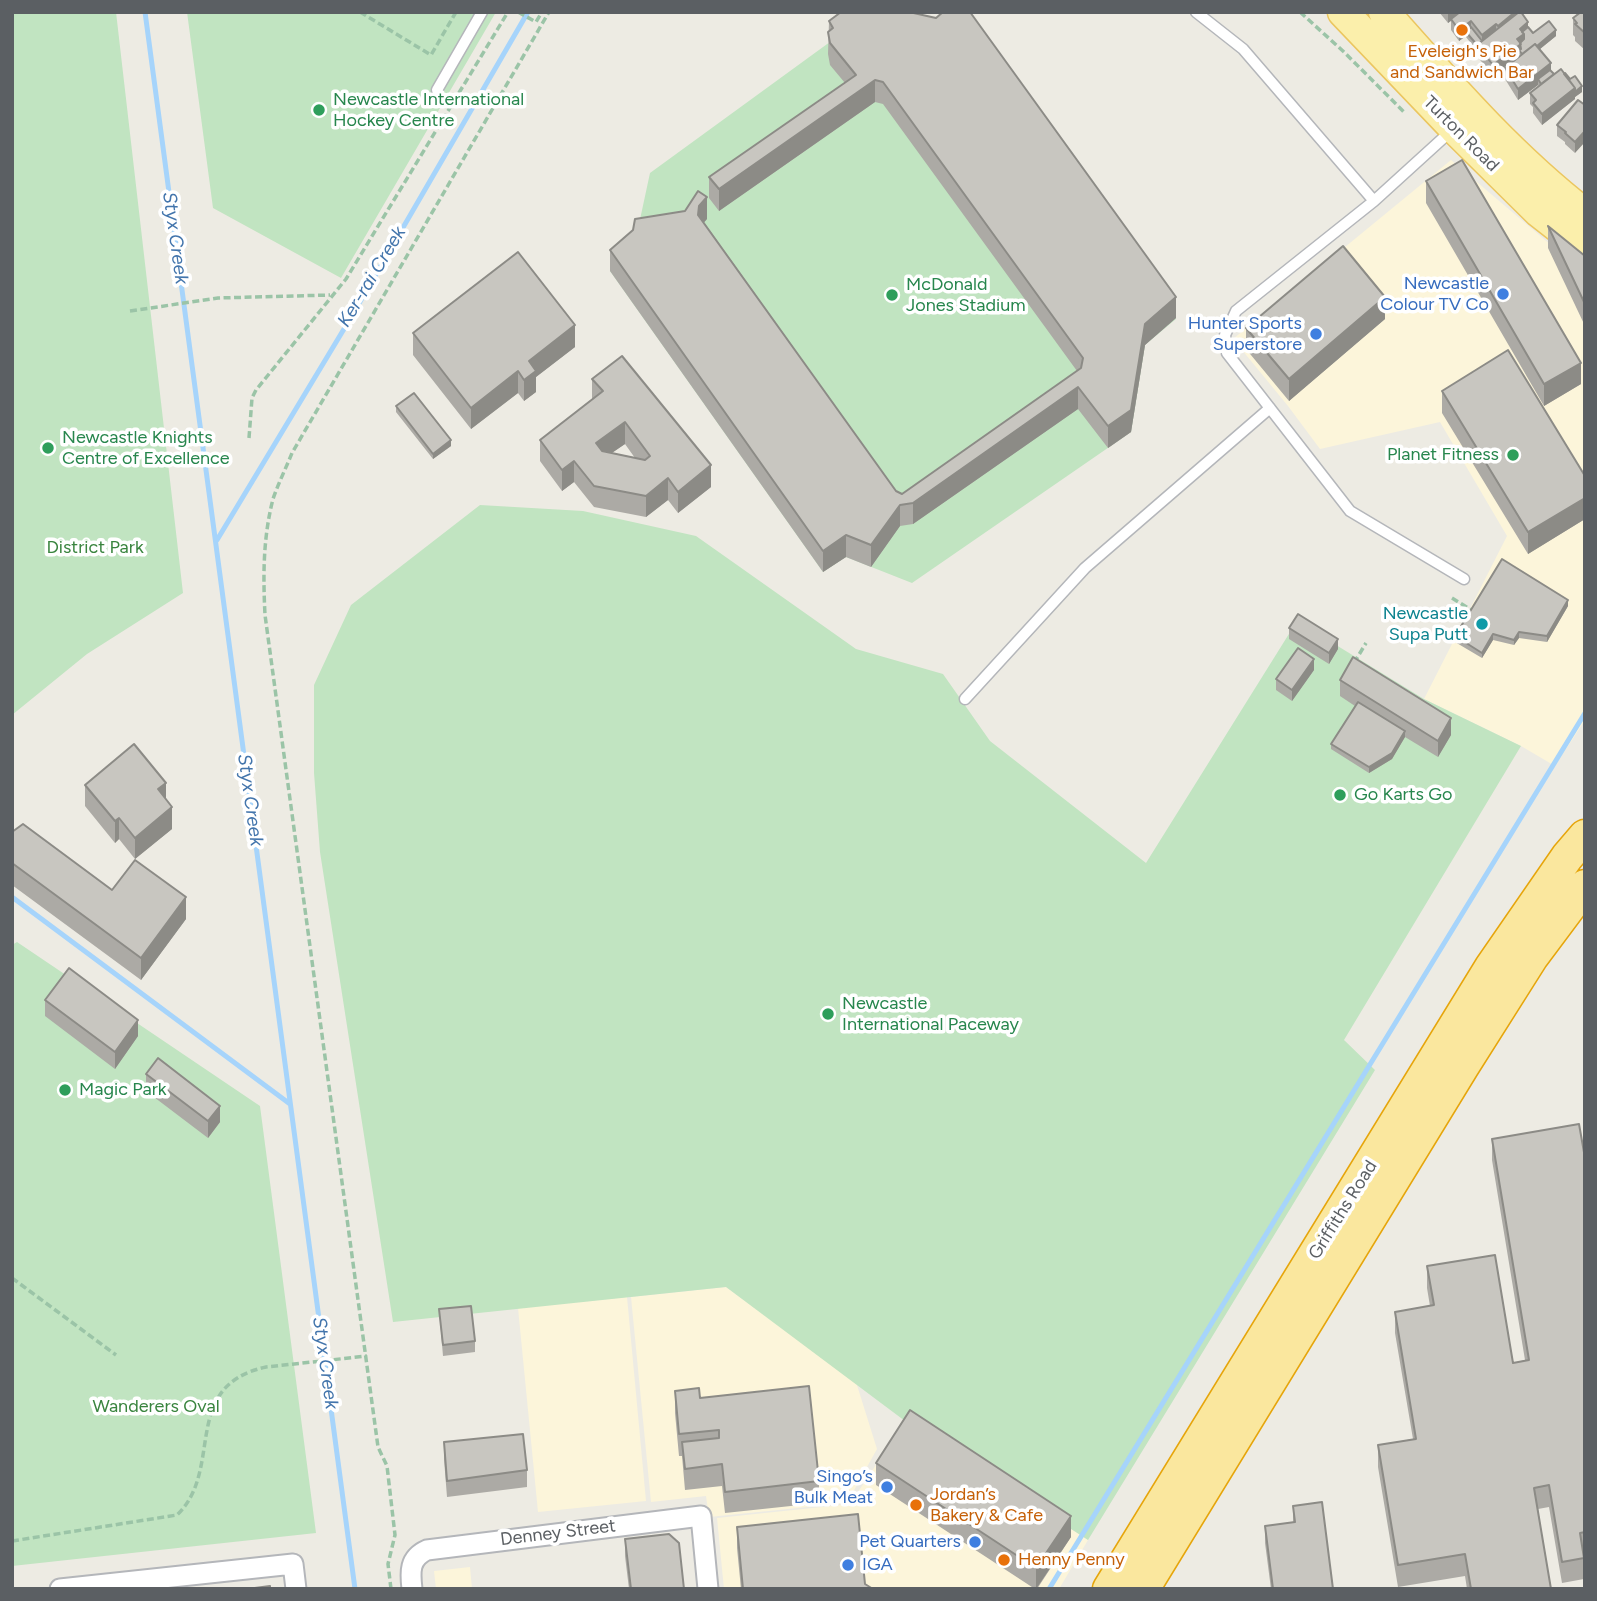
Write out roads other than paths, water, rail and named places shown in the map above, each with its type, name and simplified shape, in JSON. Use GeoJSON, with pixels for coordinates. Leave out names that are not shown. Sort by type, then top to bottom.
{"type":"FeatureCollection","features":[{"type":"Feature","properties":{"kind":"highway","name":"Griffiths Road"},"geometry":{"type":"LineString","coordinates":[[1143,1589],[1414,1120],[1491,967],[1585,835]]}},
{"type":"Feature","properties":{"kind":"highway","name":"Griffiths Road"},"geometry":{"type":"LineString","coordinates":[[1109,1589],[1414,1120],[1585,886]]}},
{"type":"Feature","properties":{"kind":"main road","name":"Turton Road"},"geometry":{"type":"LineString","coordinates":[[1343,12],[1539,212],[1585,248]]}},
{"type":"Feature","properties":{"kind":"main road","name":"Turton Road"},"geometry":{"type":"LineString","coordinates":[[1384,12],[1466,103],[1538,177],[1585,214]]}},
{"type":"Feature","properties":{"kind":"street","name":"Denney Street"},"geometry":{"type":"LineString","coordinates":[[412,1589],[410,1571],[417,1555],[427,1550],[701,1516],[708,1589]]}},
{"type":"Feature","properties":{"kind":"street"},"geometry":{"type":"LineString","coordinates":[[60,1589],[293,1564],[296,1589]]}},
{"type":"Feature","properties":{"kind":"lane"},"geometry":{"type":"LineString","coordinates":[[437,90],[482,12]]}},
{"type":"Feature","properties":{"kind":"lane"},"geometry":{"type":"LineString","coordinates":[[1196,12],[1243,49],[1374,201]]}},
{"type":"Feature","properties":{"kind":"lane"},"geometry":{"type":"LineString","coordinates":[[1454,128],[1374,201],[1236,311],[1225,335],[1227,353],[1350,511],[1464,579]]}},
{"type":"Feature","properties":{"kind":"lane"},"geometry":{"type":"LineString","coordinates":[[965,699],[1085,568],[1270,408]]}},
{"type":"Feature","properties":{"kind":"waterway","name":"Styx Creek"},"geometry":{"type":"LineString","coordinates":[[145,12],[355,1589]]}},
{"type":"Feature","properties":{"kind":"waterway","name":"Ker-rai Creek"},"geometry":{"type":"LineString","coordinates":[[217,540],[350,319],[528,12]]}},
{"type":"Feature","properties":{"kind":"waterway"},"geometry":{"type":"LineString","coordinates":[[1049,1589],[1585,713]]}},
{"type":"Feature","properties":{"kind":"waterway"},"geometry":{"type":"LineString","coordinates":[[12,897],[290,1104]]}},
{"type":"Feature","properties":{"kind":"place","name":"Eveleigh's Pie and Sandwich Bar"},"geometry":{"type":"Point","coordinates":[1462,30]}},
{"type":"Feature","properties":{"kind":"place","name":"Newcastle International Hockey Centre"},"geometry":{"type":"Point","coordinates":[319,110]}},
{"type":"Feature","properties":{"kind":"place","name":"Newcastle Colour TV Co"},"geometry":{"type":"Point","coordinates":[1503,294]}},
{"type":"Feature","properties":{"kind":"place","name":"McDonald Jones Stadium"},"geometry":{"type":"Point","coordinates":[892,295]}},
{"type":"Feature","properties":{"kind":"place","name":"Hunter Sports Superstore"},"geometry":{"type":"Point","coordinates":[1316,334]}},
{"type":"Feature","properties":{"kind":"place","name":"Newcastle Knights Centre of Excellence"},"geometry":{"type":"Point","coordinates":[48,448]}},
{"type":"Feature","properties":{"kind":"place","name":"Planet Fitness"},"geometry":{"type":"Point","coordinates":[1513,455]}},
{"type":"Feature","properties":{"kind":"place","name":"Newcastle Supa Putt"},"geometry":{"type":"Point","coordinates":[1482,624]}},
{"type":"Feature","properties":{"kind":"place","name":"Go Karts Go"},"geometry":{"type":"Point","coordinates":[1340,795]}},
{"type":"Feature","properties":{"kind":"place","name":"Newcastle International Paceway"},"geometry":{"type":"Point","coordinates":[828,1014]}},
{"type":"Feature","properties":{"kind":"place","name":"Magic Park"},"geometry":{"type":"Point","coordinates":[65,1090]}},
{"type":"Feature","properties":{"kind":"place","name":"Singo’s Bulk Meat"},"geometry":{"type":"Point","coordinates":[887,1487]}},
{"type":"Feature","properties":{"kind":"place","name":"Jordan’s Bakery & Cafe"},"geometry":{"type":"Point","coordinates":[916,1505]}},
{"type":"Feature","properties":{"kind":"place","name":"Pet Quarters"},"geometry":{"type":"Point","coordinates":[975,1542]}},
{"type":"Feature","properties":{"kind":"place","name":"Henny Penny"},"geometry":{"type":"Point","coordinates":[1004,1560]}},
{"type":"Feature","properties":{"kind":"place","name":"IGA"},"geometry":{"type":"Point","coordinates":[848,1565]}},
{"type":"Feature","properties":{"kind":"park label","name":"District Park"},"geometry":{"type":"Point","coordinates":[95,548]}},
{"type":"Feature","properties":{"kind":"park label","name":"Wanderers Oval"},"geometry":{"type":"Point","coordinates":[156,1407]}}]}
